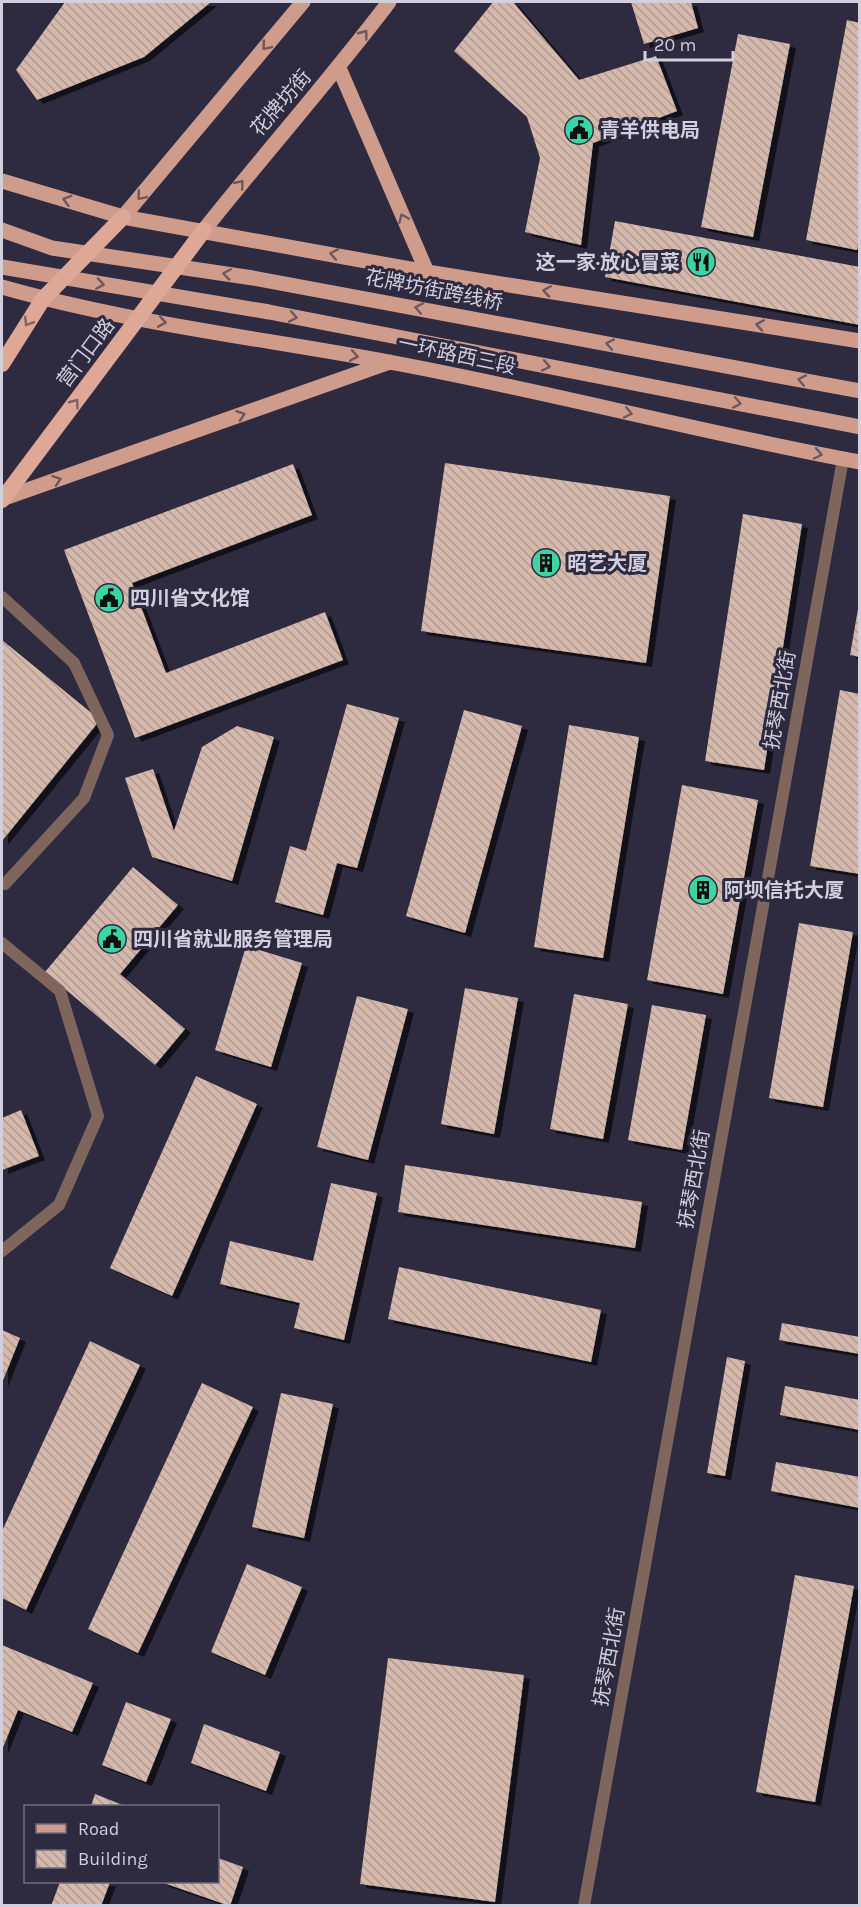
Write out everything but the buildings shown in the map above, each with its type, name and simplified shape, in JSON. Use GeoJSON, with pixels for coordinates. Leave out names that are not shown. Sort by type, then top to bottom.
{"type":"FeatureCollection","features":[{"type":"Feature","properties":{"kind":"highway"},"geometry":{"type":"LineString","coordinates":[[2,364],[43,299],[123,217]]}},
{"type":"Feature","properties":{"kind":"highway","name":"营门口路"},"geometry":{"type":"LineString","coordinates":[[2,499],[204,230]]}},
{"type":"Feature","properties":{"kind":"main road"},"geometry":{"type":"LineString","coordinates":[[123,217],[303,2]]}},
{"type":"Feature","properties":{"kind":"main road","name":"花牌坊街"},"geometry":{"type":"LineString","coordinates":[[204,230],[278,138],[339,68],[389,2]]}},
{"type":"Feature","properties":{"kind":"main road"},"geometry":{"type":"LineString","coordinates":[[339,68],[427,272]]}},
{"type":"Feature","properties":{"kind":"main road"},"geometry":{"type":"LineString","coordinates":[[2,181],[123,217],[427,272],[860,341]]}},
{"type":"Feature","properties":{"kind":"main road","name":"花牌坊街跨线桥"},"geometry":{"type":"LineString","coordinates":[[2,230],[52,248],[253,278],[860,391]]}},
{"type":"Feature","properties":{"kind":"main road"},"geometry":{"type":"LineString","coordinates":[[2,267],[269,312],[860,427]]}},
{"type":"Feature","properties":{"kind":"main road","name":"一环路西三段"},"geometry":{"type":"LineString","coordinates":[[2,287],[43,299],[138,318],[391,362],[860,462]]}},
{"type":"Feature","properties":{"kind":"main road"},"geometry":{"type":"LineString","coordinates":[[2,499],[391,362]]}},
{"type":"Feature","properties":{"kind":"street","name":"抚琴西北街"},"geometry":{"type":"LineString","coordinates":[[584,1905],[843,459]]}},
{"type":"Feature","properties":{"kind":"street"},"geometry":{"type":"LineString","coordinates":[[2,597],[74,663],[108,735],[84,798],[5,884]]}},
{"type":"Feature","properties":{"kind":"street"},"geometry":{"type":"LineString","coordinates":[[2,943],[60,991],[98,1116],[59,1205],[2,1251]]}},
{"type":"Feature","properties":{"kind":"place","name":"青羊供电局"},"geometry":{"type":"Point","coordinates":[579,130]}},
{"type":"Feature","properties":{"kind":"place","name":"这一家·放心冒菜"},"geometry":{"type":"Point","coordinates":[701,262]}},
{"type":"Feature","properties":{"kind":"place","name":"昭艺大厦"},"geometry":{"type":"Point","coordinates":[546,563]}},
{"type":"Feature","properties":{"kind":"place","name":"四川省文化馆"},"geometry":{"type":"Point","coordinates":[109,598]}},
{"type":"Feature","properties":{"kind":"place","name":"阿坝信托大厦"},"geometry":{"type":"Point","coordinates":[703,890]}},
{"type":"Feature","properties":{"kind":"place","name":"四川省就业服务管理局"},"geometry":{"type":"Point","coordinates":[112,939]}}]}
